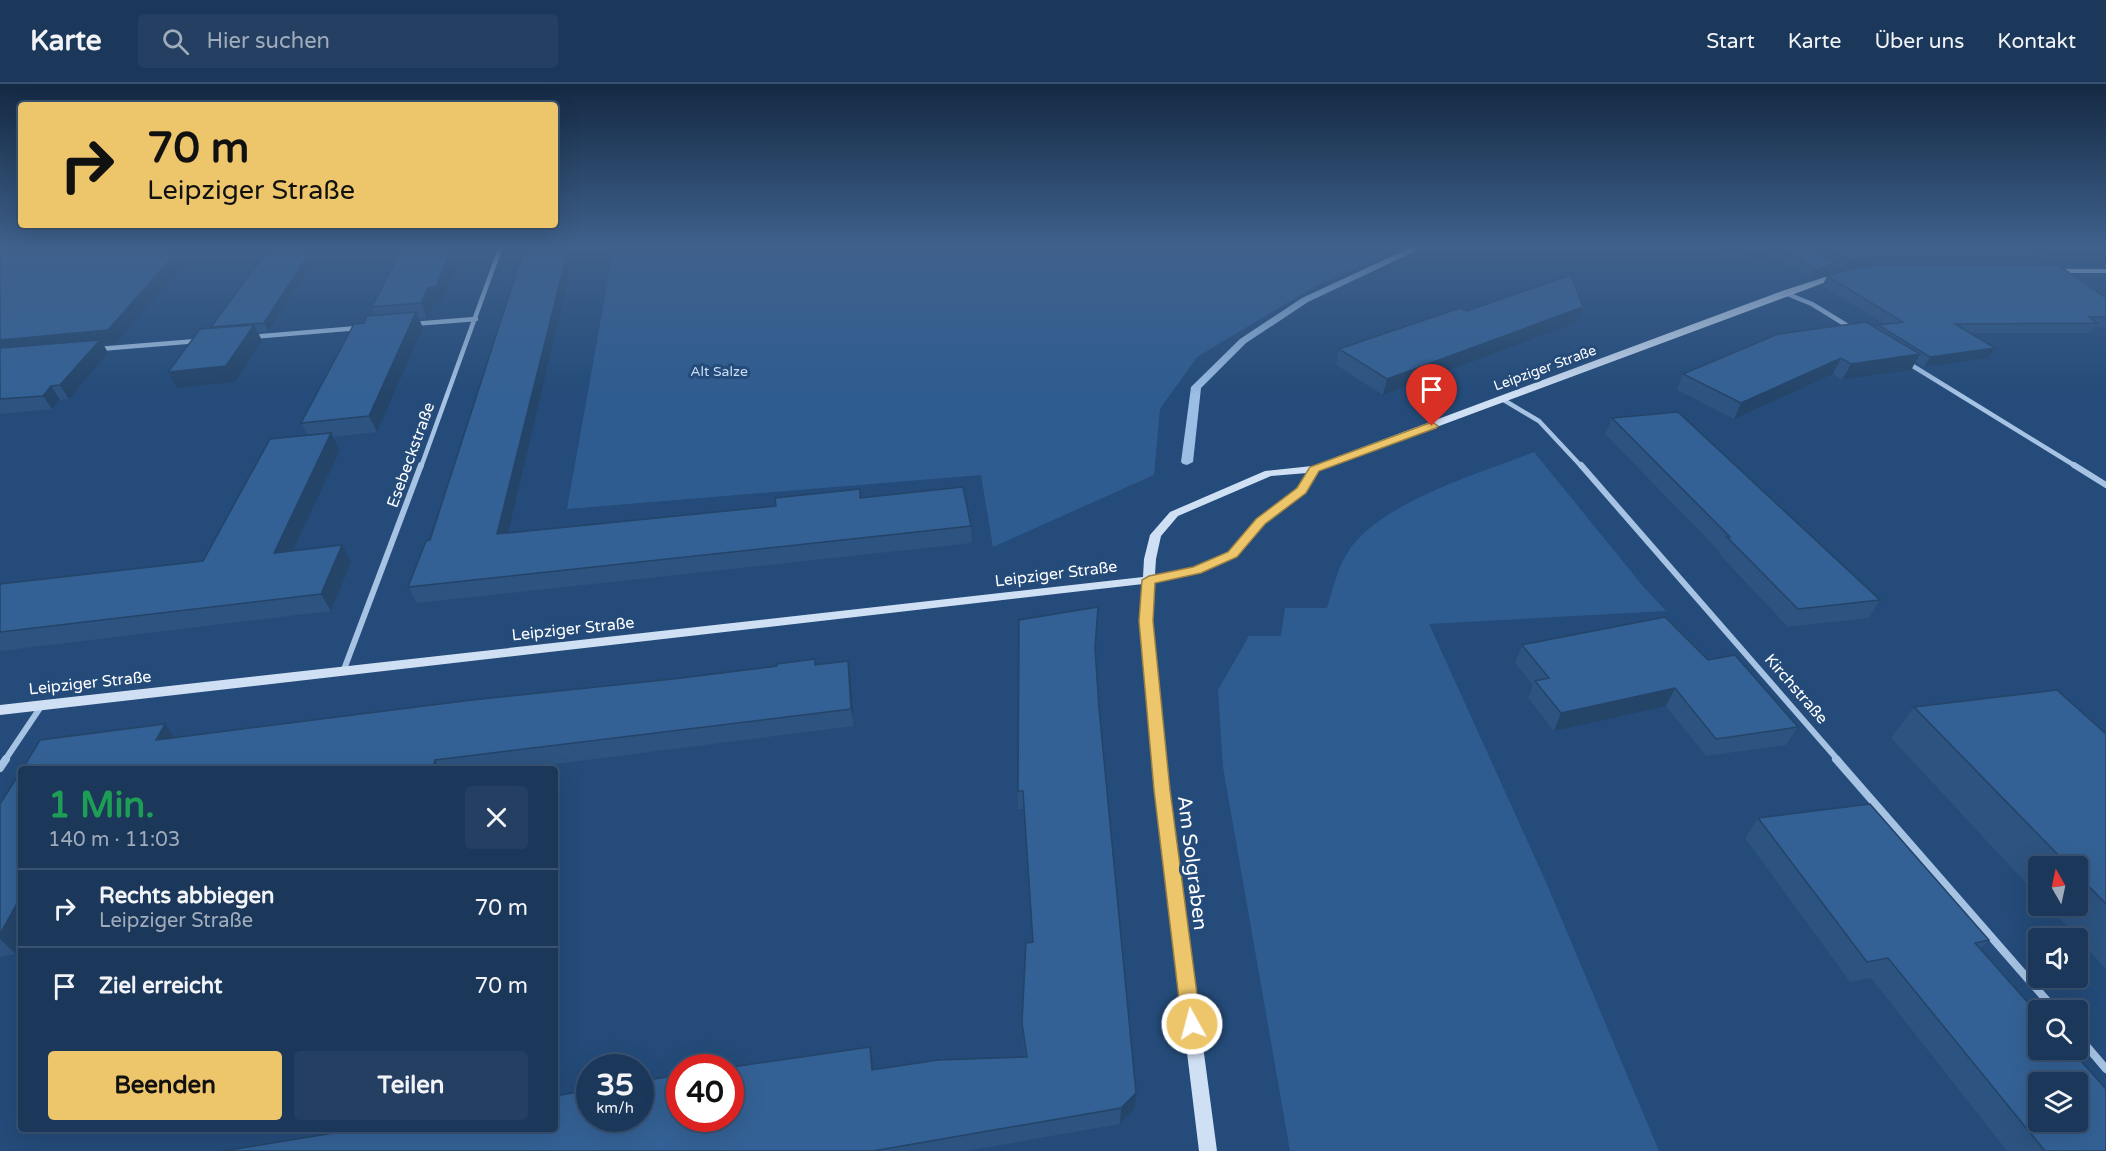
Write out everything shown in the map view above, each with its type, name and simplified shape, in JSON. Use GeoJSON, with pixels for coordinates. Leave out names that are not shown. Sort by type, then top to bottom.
{"type":"FeatureCollection","features":[{"type":"Feature","properties":{"kind":"main road","name":"Leipziger Straße"},"geometry":{"type":"LineString","coordinates":[[1149,580],[1149,560],[1156,535],[1173,514],[1269,473],[1314,469],[1778,296]]}},
{"type":"Feature","properties":{"kind":"main road","name":"Leipziger Straße"},"geometry":{"type":"LineString","coordinates":[[0,710],[1149,580],[1196,570],[1232,555],[1261,521],[1302,490],[1314,469]]}},
{"type":"Feature","properties":{"kind":"main road","name":"Am Solgraben"},"geometry":{"type":"LineString","coordinates":[[1149,580],[1146,621],[1162,790],[1208,1151]]}},
{"type":"Feature","properties":{"kind":"street","name":"Esebeckstraße"},"geometry":{"type":"LineString","coordinates":[[343,672],[371,603],[484,296]]}},
{"type":"Feature","properties":{"kind":"street"},"geometry":{"type":"LineString","coordinates":[[1792,296],[1812,304],[1856,331]]}},
{"type":"Feature","properties":{"kind":"street"},"geometry":{"type":"LineString","coordinates":[[404,324],[476,319]]}},
{"type":"Feature","properties":{"kind":"street"},"geometry":{"type":"LineString","coordinates":[[250,337],[369,327]]}},
{"type":"Feature","properties":{"kind":"street"},"geometry":{"type":"LineString","coordinates":[[95,350],[202,341]]}},
{"type":"Feature","properties":{"kind":"street"},"geometry":{"type":"LineString","coordinates":[[1904,361],[2106,485]]}},
{"type":"Feature","properties":{"kind":"street","name":"Kirchstraße"},"geometry":{"type":"LineString","coordinates":[[1502,399],[1539,421],[1557,438],[2045,1000]]}},
{"type":"Feature","properties":{"kind":"street"},"geometry":{"type":"LineString","coordinates":[[0,768],[42,705]]}},
{"type":"Feature","properties":{"kind":"street"},"geometry":{"type":"LineString","coordinates":[[2088,1048],[2106,1069]]}},
{"type":"Feature","properties":{"kind":"green space","name":"Alt Salze"},"geometry":{"type":"Polygon","coordinates":[[[605,296],[1299,296],[1197,357],[1160,409],[1154,475],[993,547],[981,475],[567,509],[605,296]]]}},
{"type":"Feature","properties":{"kind":"green space"},"geometry":{"type":"Polygon","coordinates":[[[1534,452],[1642,585],[1666,611],[1429,624],[1546,882],[1659,1151],[1290,1151],[1223,767],[1218,690],[1249,636],[1281,636],[1285,608],[1327,608],[1346,556],[1365,532],[1408,503],[1534,452]]]}},
{"type":"Feature","properties":{"kind":"building"},"geometry":{"type":"Polygon","coordinates":[[[0,296],[138,296],[108,330],[0,340],[0,296]]]}},
{"type":"Feature","properties":{"kind":"building"},"geometry":{"type":"Polygon","coordinates":[[[234,296],[282,296],[264,323],[211,327],[234,296]]]}},
{"type":"Feature","properties":{"kind":"building"},"geometry":{"type":"Polygon","coordinates":[[[378,296],[424,296],[421,303],[372,307],[378,296]]]}},
{"type":"Feature","properties":{"kind":"building"},"geometry":{"type":"Polygon","coordinates":[[[509,296],[557,296],[497,534],[776,506],[775,498],[860,489],[860,498],[963,487],[971,526],[408,587],[426,541],[430,540],[509,296]]]}},
{"type":"Feature","properties":{"kind":"building"},"geometry":{"type":"Polygon","coordinates":[[[1511,296],[1579,296],[1583,307],[1387,379],[1339,349],[1460,308],[1467,311],[1511,296]]]}},
{"type":"Feature","properties":{"kind":"building"},"geometry":{"type":"Polygon","coordinates":[[[1860,296],[2103,296],[2106,298],[2106,317],[2089,317],[2097,323],[1955,324],[1995,348],[1930,357],[1878,325],[1903,322],[1860,296]]]}},
{"type":"Feature","properties":{"kind":"building"},"geometry":{"type":"Polygon","coordinates":[[[416,312],[369,416],[301,423],[354,324],[364,323],[367,316],[416,312]]]}},
{"type":"Feature","properties":{"kind":"building"},"geometry":{"type":"Polygon","coordinates":[[[1866,322],[1920,354],[1851,364],[1841,358],[1741,403],[1683,374],[1778,334],[1866,322]]]}},
{"type":"Feature","properties":{"kind":"building"},"geometry":{"type":"Polygon","coordinates":[[[254,325],[226,366],[168,372],[200,329],[254,325]]]}},
{"type":"Feature","properties":{"kind":"building"},"geometry":{"type":"Polygon","coordinates":[[[100,340],[60,385],[51,386],[43,396],[0,399],[0,348],[100,340]]]}},
{"type":"Feature","properties":{"kind":"building"},"geometry":{"type":"Polygon","coordinates":[[[1678,412],[1880,600],[1798,609],[1612,418],[1678,412]]]}},
{"type":"Feature","properties":{"kind":"building"},"geometry":{"type":"Polygon","coordinates":[[[331,433],[274,553],[342,545],[321,594],[0,632],[0,584],[203,561],[270,439],[331,433]]]}},
{"type":"Feature","properties":{"kind":"building"},"geometry":{"type":"Polygon","coordinates":[[[1098,607],[1095,648],[1099,708],[1136,1093],[1121,1108],[873,1151],[223,1151],[340,1132],[558,1132],[558,1095],[576,1092],[576,1132],[654,1132],[654,1079],[666,1077],[666,1132],[744,1132],[744,1065],[870,1047],[872,1070],[938,1060],[1027,1057],[1022,1023],[1026,943],[1033,942],[1023,791],[1018,791],[1019,620],[1098,607]]]}},
{"type":"Feature","properties":{"kind":"building"},"geometry":{"type":"Polygon","coordinates":[[[1665,617],[1708,660],[1735,655],[1798,727],[1716,739],[1675,688],[1561,713],[1535,681],[1549,678],[1522,645],[1665,617]]]}},
{"type":"Feature","properties":{"kind":"building"},"geometry":{"type":"Polygon","coordinates":[[[815,659],[815,665],[848,661],[851,709],[435,760],[433,766],[24,766],[40,740],[165,724],[156,740],[472,700],[673,679],[777,666],[777,664],[815,659]]]}},
{"type":"Feature","properties":{"kind":"building"},"geometry":{"type":"Polygon","coordinates":[[[2057,690],[2106,734],[2106,904],[2088,885],[2088,856],[2059,856],[1914,707],[2057,690]]]}},
{"type":"Feature","properties":{"kind":"building"},"geometry":{"type":"Polygon","coordinates":[[[18,776],[18,901],[0,934],[0,804],[18,776]]]}},
{"type":"Feature","properties":{"kind":"building"},"geometry":{"type":"Polygon","coordinates":[[[1870,804],[1989,940],[1975,943],[2028,1003],[2028,1060],[2080,1060],[2106,1089],[2106,1151],[2045,1151],[2030,1132],[2088,1132],[2088,1072],[2028,1072],[2028,1130],[1888,958],[1867,962],[1758,818],[1870,804]]]}},
{"type":"Feature","properties":{"kind":"waterway"},"geometry":{"type":"LineString","coordinates":[[1187,462],[1196,387],[1243,341],[1314,296]]}},
{"type":"Feature","properties":{"kind":"route"},"geometry":{"type":"LineString","coordinates":[[1192,1024],[1162,790],[1146,621],[1149,580],[1196,570],[1232,555],[1261,521],[1302,490],[1314,469],[1432,426]]}}]}
